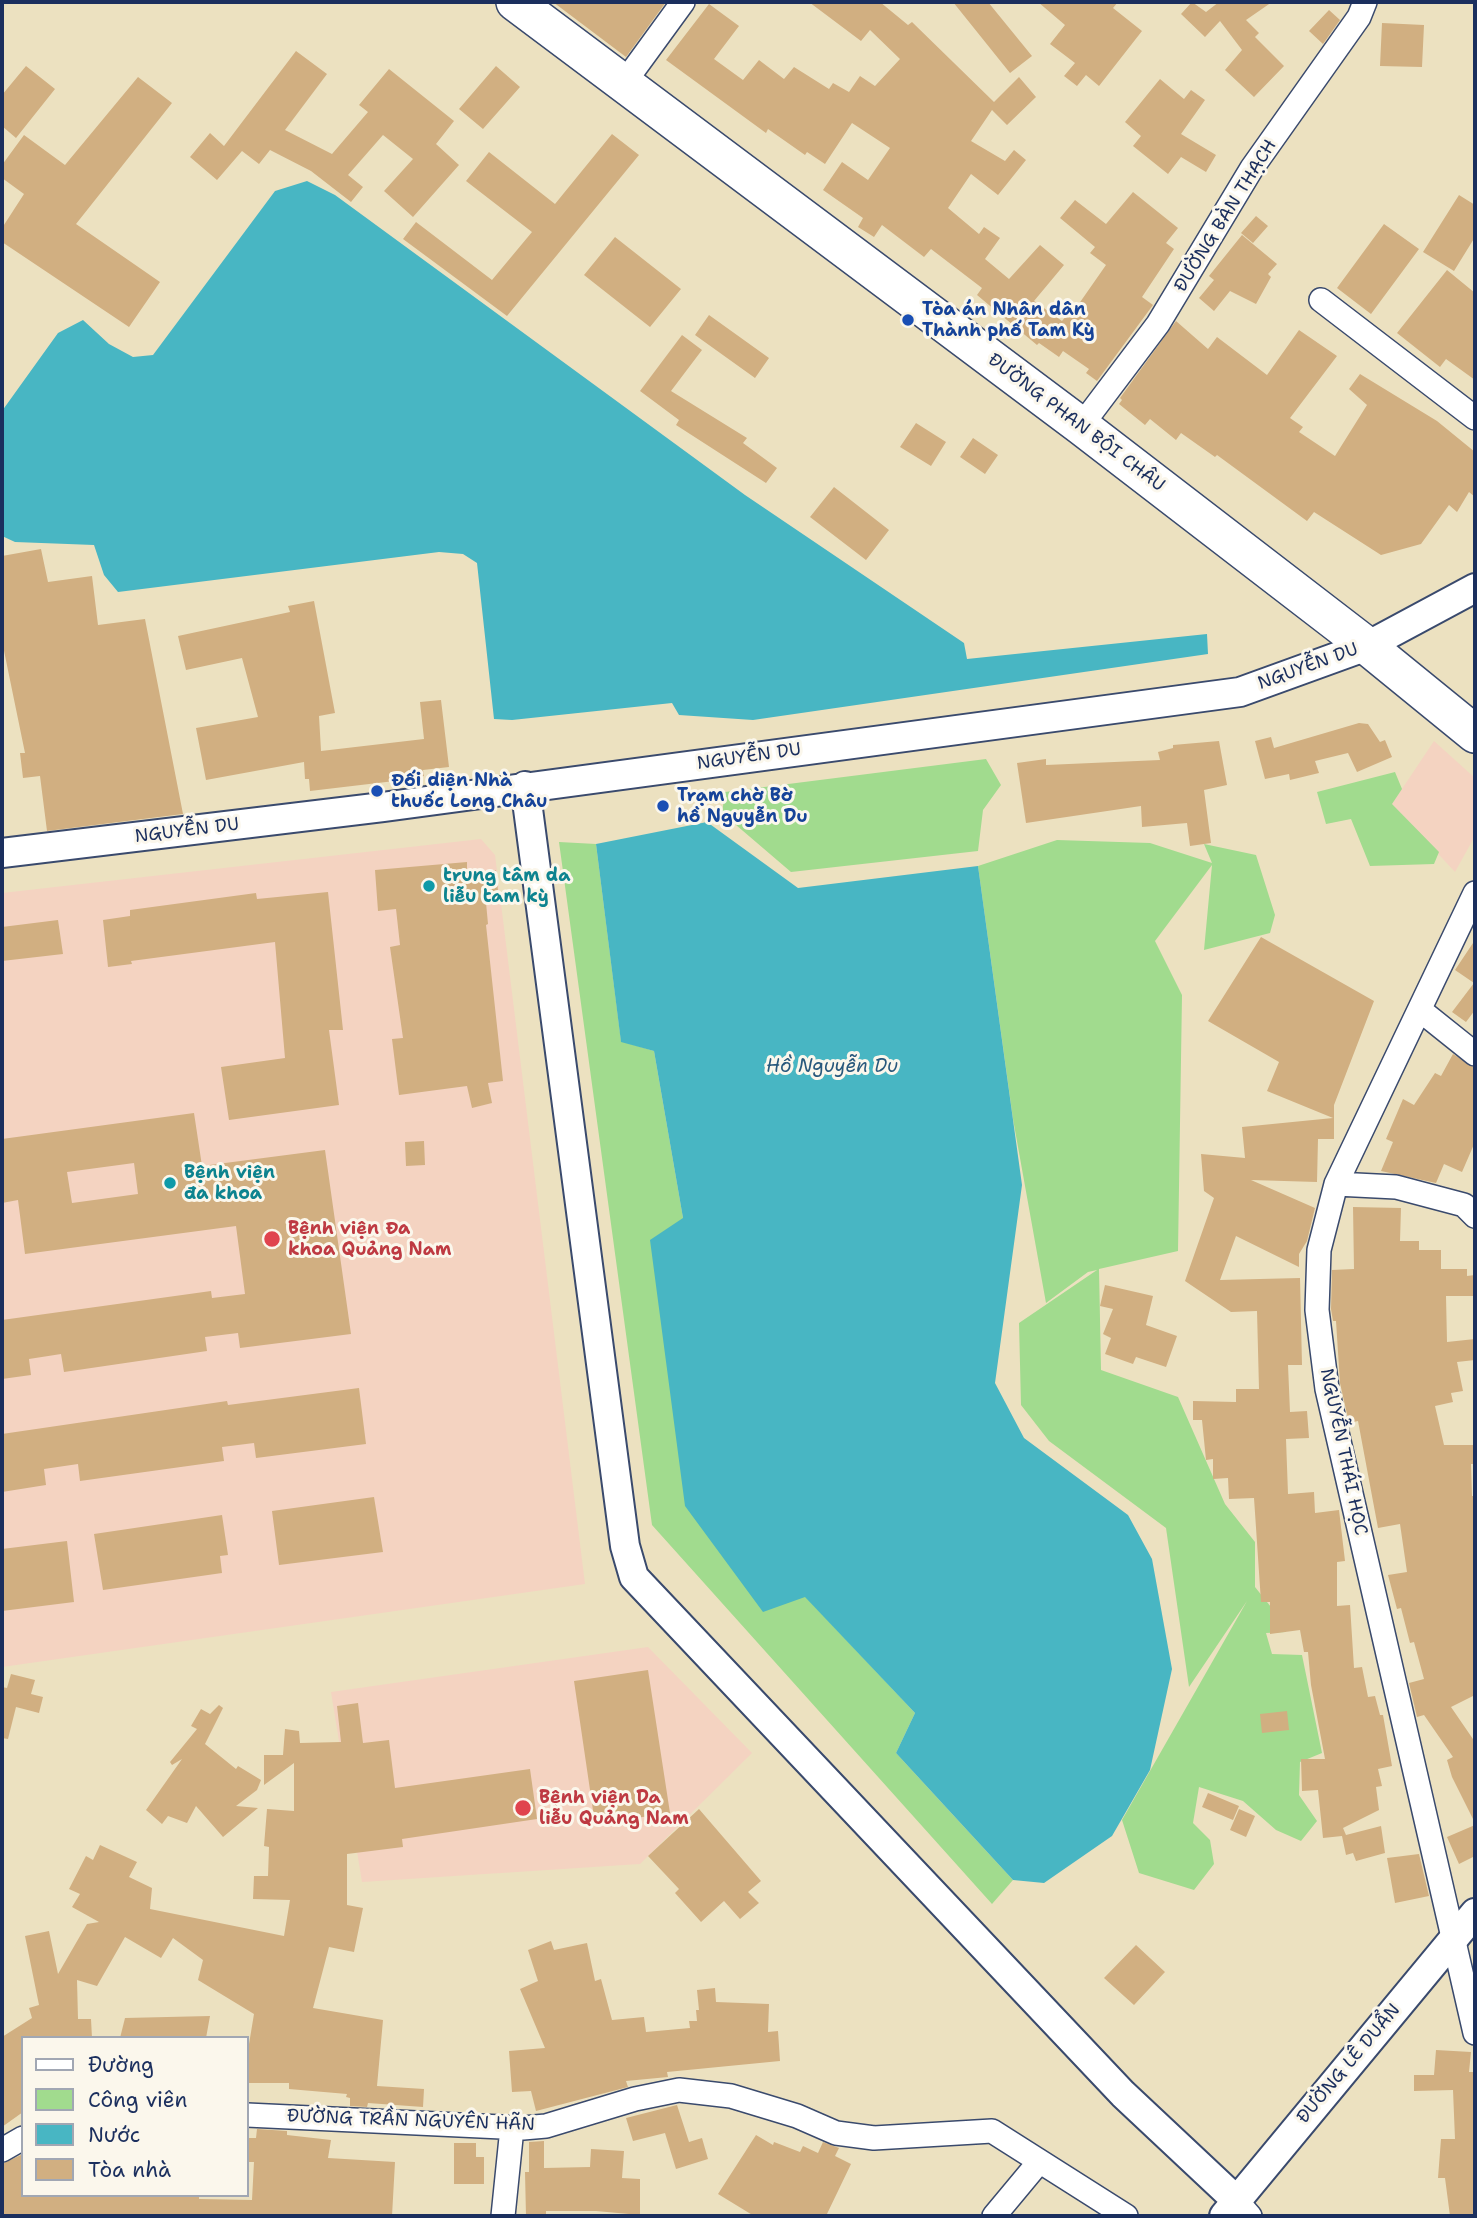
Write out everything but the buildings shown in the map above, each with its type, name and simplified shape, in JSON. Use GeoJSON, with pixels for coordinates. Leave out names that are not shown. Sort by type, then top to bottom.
{"type":"FeatureCollection","features":[{"type":"Feature","properties":{"kind":"main road","name":"ĐƯỜNG PHAN BỘI CHÂU"},"geometry":{"type":"LineString","coordinates":[[515,2],[1081,426],[1367,646],[1475,734]]}},
{"type":"Feature","properties":{"kind":"street"},"geometry":{"type":"LineString","coordinates":[[624,83],[683,2]]}},
{"type":"Feature","properties":{"kind":"street","name":"ĐƯỜNG BÀN THẠCH"},"geometry":{"type":"LineString","coordinates":[[1081,426],[1158,324],[1252,168],[1359,17],[1365,2]]}},
{"type":"Feature","properties":{"kind":"street"},"geometry":{"type":"LineString","coordinates":[[1321,300],[1475,418]]}},
{"type":"Feature","properties":{"kind":"street","name":"NGUYỄN DU"},"geometry":{"type":"LineString","coordinates":[[2,853],[1240,692],[1367,646],[1475,587]]}},
{"type":"Feature","properties":{"kind":"street"},"geometry":{"type":"LineString","coordinates":[[525,786],[625,1546],[634,1577],[1237,2211]]}},
{"type":"Feature","properties":{"kind":"street","name":"NGUYỄN THÁI HỌC"},"geometry":{"type":"LineString","coordinates":[[1475,893],[1336,1184],[1319,1250],[1317,1311],[1327,1389],[1475,2033]]}},
{"type":"Feature","properties":{"kind":"street"},"geometry":{"type":"LineString","coordinates":[[1420,1010],[1475,1054]]}},
{"type":"Feature","properties":{"kind":"street"},"geometry":{"type":"LineString","coordinates":[[1336,1184],[1396,1187],[1464,1206],[1475,1216]]}},
{"type":"Feature","properties":{"kind":"street","name":"ĐƯỜNG LÊ DUẨN"},"geometry":{"type":"LineString","coordinates":[[1237,2211],[1475,1913]]}},
{"type":"Feature","properties":{"kind":"street","name":"ĐƯỜNG TRẦN NGUYÊN HÃN"},"geometry":{"type":"LineString","coordinates":[[248,2115],[512,2128],[545,2126],[635,2099],[679,2090],[731,2096],[797,2116],[836,2133],[874,2138],[992,2132],[1126,2216]]}},
{"type":"Feature","properties":{"kind":"street"},"geometry":{"type":"LineString","coordinates":[[503,2216],[512,2128]]}},
{"type":"Feature","properties":{"kind":"street"},"geometry":{"type":"LineString","coordinates":[[2,2150],[21,2139]]}},
{"type":"Feature","properties":{"kind":"street"},"geometry":{"type":"LineString","coordinates":[[994,2216],[1040,2162]]}},
{"type":"Feature","properties":{"kind":"shaded area"},"geometry":{"type":"Polygon","coordinates":[[[1434,741],[1475,778],[1475,836],[1455,872],[1392,804],[1434,741]]]}},
{"type":"Feature","properties":{"kind":"shaded area","name":"Bệnh viện Đa khoa Quảng Nam"},"geometry":{"type":"Polygon","coordinates":[[[481,839],[495,855],[585,1584],[2,1667],[2,893],[481,839]]]}},
{"type":"Feature","properties":{"kind":"shaded area","name":"Bệnh viện Da liễu Quảng Nam"},"geometry":{"type":"Polygon","coordinates":[[[648,1647],[752,1753],[640,1864],[362,1882],[331,1692],[648,1647]]]}},
{"type":"Feature","properties":{"kind":"green space"},"geometry":{"type":"Polygon","coordinates":[[[986,759],[1001,785],[983,810],[978,851],[791,872],[722,813],[725,792],[986,759]]]}},
{"type":"Feature","properties":{"kind":"green space"},"geometry":{"type":"Polygon","coordinates":[[[1395,772],[1402,789],[1392,804],[1439,852],[1434,864],[1370,866],[1351,819],[1326,824],[1317,792],[1395,772]]]}},
{"type":"Feature","properties":{"kind":"green space"},"geometry":{"type":"Polygon","coordinates":[[[1057,840],[1150,843],[1212,863],[1204,844],[1256,855],[1275,915],[1270,933],[1204,950],[1212,865],[1155,941],[1182,995],[1178,1251],[1099,1269],[1101,1370],[1178,1397],[1225,1504],[1255,1542],[1255,1587],[1271,1607],[1280,1607],[1286,1632],[1266,1633],[1272,1654],[1302,1655],[1322,1753],[1300,1762],[1299,1795],[1317,1821],[1301,1841],[1276,1830],[1243,1801],[1199,1787],[1193,1823],[1210,1840],[1214,1864],[1194,1890],[1139,1873],[1122,1820],[1247,1601],[1189,1687],[1166,1528],[1049,1441],[1021,1405],[1019,1323],[1097,1270],[1088,1272],[1046,1303],[1013,1119],[978,866],[1057,840]]]}},
{"type":"Feature","properties":{"kind":"green space"},"geometry":{"type":"Polygon","coordinates":[[[559,842],[596,844],[621,1041],[654,1051],[683,1218],[805,1596],[915,1713],[896,1753],[1013,1880],[992,1904],[652,1525],[559,842]]]}},
{"type":"Feature","properties":{"kind":"water"},"geometry":{"type":"Polygon","coordinates":[[[307,181],[335,195],[745,495],[964,643],[967,659],[1207,634],[1208,654],[753,720],[679,715],[672,703],[512,720],[494,719],[477,563],[463,554],[439,552],[118,592],[104,575],[94,545],[15,542],[2,536],[2,411],[58,333],[83,320],[109,344],[133,357],[153,355],[275,191],[307,181]]]}},
{"type":"Feature","properties":{"kind":"water","name":"Hồ Nguyễn Du"},"geometry":{"type":"Polygon","coordinates":[[[707,822],[798,888],[978,866],[1022,1185],[995,1383],[1024,1438],[1128,1515],[1152,1559],[1172,1669],[1150,1770],[1112,1836],[1044,1883],[1013,1880],[896,1753],[915,1713],[805,1597],[763,1612],[685,1506],[650,1240],[683,1218],[654,1051],[621,1042],[596,844],[707,822]]]}},
{"type":"Feature","properties":{"kind":"place","name":"Tòa án Nhân dân Thành phố Tam Kỳ"},"geometry":{"type":"Point","coordinates":[908,320]}},
{"type":"Feature","properties":{"kind":"place","name":"Đối diện Nhà thuốc Long Châu"},"geometry":{"type":"Point","coordinates":[377,791]}},
{"type":"Feature","properties":{"kind":"place","name":"Trạm chờ Bờ hồ Nguyễn Du"},"geometry":{"type":"Point","coordinates":[663,806]}},
{"type":"Feature","properties":{"kind":"place","name":"trung tâm da liễu tam kỳ"},"geometry":{"type":"Point","coordinates":[429,886]}},
{"type":"Feature","properties":{"kind":"place","name":"Bệnh viện đa khoa"},"geometry":{"type":"Point","coordinates":[170,1183]}},
{"type":"Feature","properties":{"kind":"place","name":"Bệnh viện Đa khoa Quảng Nam"},"geometry":{"type":"Point","coordinates":[272,1239]}},
{"type":"Feature","properties":{"kind":"place","name":"Bệnh viện Da liễu Quảng Nam"},"geometry":{"type":"Point","coordinates":[523,1808]}}]}
